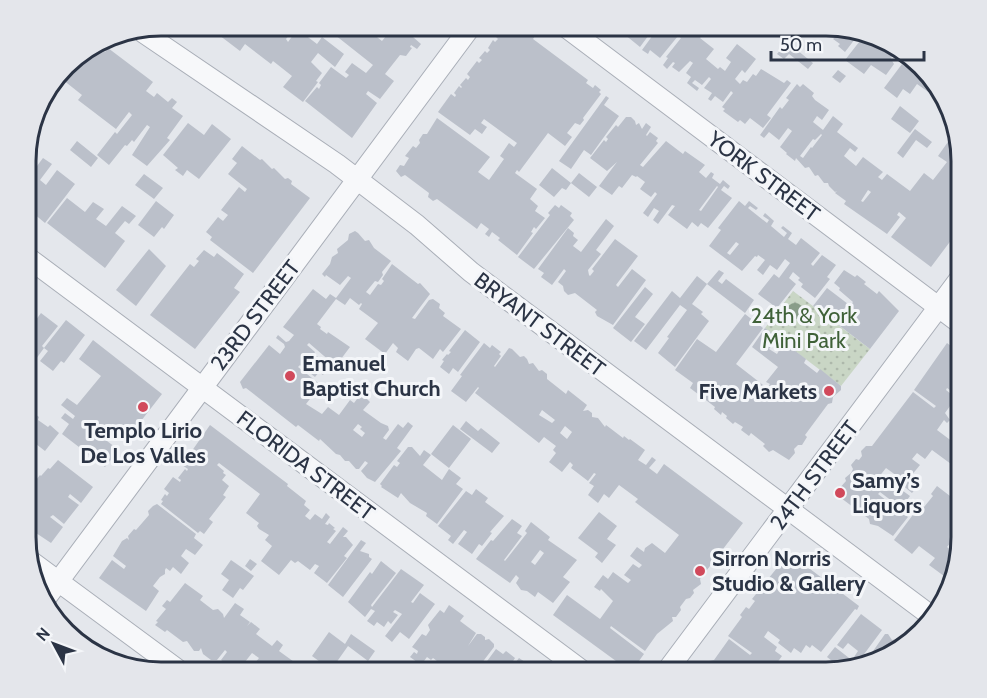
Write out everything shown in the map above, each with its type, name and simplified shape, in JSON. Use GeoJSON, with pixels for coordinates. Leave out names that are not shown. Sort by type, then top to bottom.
{"type":"FeatureCollection","features":[{"type":"Feature","properties":{"kind":"street","name":"23RD STREET"},"geometry":{"type":"LineString","coordinates":[[50,593],[464,36]]}},
{"type":"Feature","properties":{"kind":"street","name":"YORK STREET"},"geometry":{"type":"LineString","coordinates":[[578,36],[951,317]]}},
{"type":"Feature","properties":{"kind":"street","name":"BRYANT STREET"},"geometry":{"type":"LineString","coordinates":[[150,37],[280,123],[356,179],[417,225],[471,273],[926,612]]}},
{"type":"Feature","properties":{"kind":"street","name":"FLORIDA STREET"},"geometry":{"type":"LineString","coordinates":[[36,264],[572,662]]}},
{"type":"Feature","properties":{"kind":"street","name":"24TH STREET"},"geometry":{"type":"LineString","coordinates":[[673,662],[951,291]]}},
{"type":"Feature","properties":{"kind":"street"},"geometry":{"type":"LineString","coordinates":[[40,568],[167,662]]}},
{"type":"Feature","properties":{"kind":"green space","name":"24th & York Mini Park"},"geometry":{"type":"Polygon","coordinates":[[[793,291],[870,349],[841,386],[765,328],[793,291]]]}},
{"type":"Feature","properties":{"kind":"building"},"geometry":{"type":"Polygon","coordinates":[[[220,36],[288,36],[286,39],[288,42],[292,36],[307,36],[317,44],[322,37],[344,54],[335,67],[318,53],[311,62],[322,73],[303,102],[283,87],[292,76],[273,61],[271,64],[245,44],[240,51],[220,36]]]}},
{"type":"Feature","properties":{"kind":"building"},"geometry":{"type":"Polygon","coordinates":[[[336,36],[376,36],[382,41],[386,36],[414,36],[421,44],[417,49],[411,45],[412,48],[406,56],[400,55],[385,74],[394,81],[380,99],[368,91],[366,94],[377,103],[352,138],[305,101],[317,87],[319,89],[321,85],[319,83],[331,67],[346,78],[349,75],[345,72],[352,63],[366,73],[373,65],[336,36]]]}},
{"type":"Feature","properties":{"kind":"building"},"geometry":{"type":"Polygon","coordinates":[[[535,36],[533,39],[588,80],[586,83],[593,88],[595,85],[601,90],[599,92],[601,94],[583,118],[584,120],[580,125],[575,123],[567,133],[572,137],[565,146],[548,133],[519,172],[517,170],[515,173],[537,189],[530,199],[538,206],[535,211],[545,218],[536,229],[534,227],[531,232],[533,233],[517,255],[498,240],[500,238],[492,232],[489,237],[485,234],[489,229],[481,223],[477,229],[437,199],[433,201],[428,197],[429,193],[405,175],[401,177],[396,171],[400,165],[404,166],[409,158],[405,156],[413,146],[416,148],[423,134],[427,134],[437,118],[490,157],[478,172],[489,180],[504,159],[500,156],[509,143],[514,147],[517,143],[484,119],[481,123],[487,127],[482,134],[475,129],[470,135],[438,112],[451,94],[455,97],[454,93],[459,86],[462,87],[460,85],[466,78],[468,80],[470,77],[467,74],[477,61],[479,63],[482,60],[479,58],[485,51],[487,53],[490,50],[488,48],[493,40],[495,42],[498,39],[496,37],[535,36]]]}},
{"type":"Feature","properties":{"kind":"building"},"geometry":{"type":"Polygon","coordinates":[[[626,36],[648,36],[640,47],[626,36]]]}},
{"type":"Feature","properties":{"kind":"building"},"geometry":{"type":"Polygon","coordinates":[[[652,36],[678,36],[660,58],[650,50],[648,54],[642,50],[652,36]]]}},
{"type":"Feature","properties":{"kind":"building"},"geometry":{"type":"Polygon","coordinates":[[[678,36],[702,36],[700,38],[714,49],[706,59],[718,69],[720,67],[725,71],[731,62],[726,58],[737,44],[756,59],[745,73],[742,70],[735,79],[740,84],[743,80],[747,82],[753,74],[756,76],[761,69],[784,83],[787,80],[791,83],[767,115],[771,118],[763,128],[750,118],[745,124],[740,120],[738,122],[723,111],[725,109],[722,107],[733,93],[731,91],[723,102],[715,96],[711,101],[708,99],[712,93],[704,88],[711,79],[709,77],[702,85],[695,80],[692,83],[699,88],[697,91],[687,83],[691,77],[686,73],[693,63],[690,61],[679,72],[672,67],[675,63],[673,62],[667,69],[663,65],[668,58],[666,57],[681,38],[678,36]]]}},
{"type":"Feature","properties":{"kind":"building"},"geometry":{"type":"Polygon","coordinates":[[[836,36],[855,39],[845,52],[833,39],[836,36]]]}},
{"type":"Feature","properties":{"kind":"building"},"geometry":{"type":"Polygon","coordinates":[[[860,41],[874,46],[888,53],[908,67],[930,93],[917,84],[910,94],[903,89],[897,98],[884,88],[902,64],[892,56],[894,64],[886,75],[871,65],[864,74],[845,60],[860,41]]]}},
{"type":"Feature","properties":{"kind":"building"},"geometry":{"type":"Polygon","coordinates":[[[787,42],[813,63],[808,69],[789,54],[784,59],[777,54],[787,42]]]}},
{"type":"Feature","properties":{"kind":"building"},"geometry":{"type":"Polygon","coordinates":[[[108,48],[153,82],[146,91],[154,97],[157,93],[168,102],[172,98],[177,102],[172,108],[183,116],[167,138],[170,140],[147,166],[132,155],[150,127],[147,125],[134,142],[132,140],[127,146],[125,145],[109,165],[97,155],[132,115],[129,112],[116,129],[78,100],[82,95],[65,81],[85,62],[108,48]]]}},
{"type":"Feature","properties":{"kind":"building"},"geometry":{"type":"Polygon","coordinates":[[[838,70],[846,76],[840,83],[832,77],[838,70]]]}},
{"type":"Feature","properties":{"kind":"building"},"geometry":{"type":"Polygon","coordinates":[[[797,84],[800,87],[803,84],[814,93],[812,96],[815,100],[829,110],[822,120],[817,116],[813,122],[823,130],[833,116],[843,124],[837,132],[858,148],[855,152],[850,148],[844,156],[856,166],[863,157],[883,172],[878,177],[882,180],[887,174],[910,191],[924,173],[933,180],[947,162],[938,156],[949,140],[951,240],[931,267],[891,237],[906,218],[899,212],[897,215],[900,217],[887,234],[844,204],[846,201],[835,193],[837,191],[835,192],[828,183],[824,183],[818,175],[815,176],[809,167],[805,168],[796,158],[795,161],[786,154],[780,147],[792,131],[788,128],[779,140],[769,132],[764,138],[760,135],[780,107],[782,109],[789,100],[786,98],[797,84]],[[822,135],[813,139],[800,156],[803,158],[822,135]],[[868,190],[861,201],[863,202],[871,192],[868,190]]]}},
{"type":"Feature","properties":{"kind":"building"},"geometry":{"type":"Polygon","coordinates":[[[606,96],[609,98],[604,105],[619,116],[591,155],[584,150],[571,169],[559,161],[606,96]]]}},
{"type":"Feature","properties":{"kind":"building"},"geometry":{"type":"Polygon","coordinates":[[[900,106],[919,121],[910,133],[891,119],[900,106]]]}},
{"type":"Feature","properties":{"kind":"building"},"geometry":{"type":"Polygon","coordinates":[[[626,117],[631,117],[636,125],[639,123],[642,129],[646,123],[651,127],[647,136],[650,132],[658,138],[656,141],[658,143],[640,165],[643,167],[666,141],[683,154],[685,151],[705,165],[699,172],[706,178],[711,172],[714,174],[712,178],[720,184],[723,180],[730,186],[728,189],[724,186],[721,190],[732,198],[708,228],[701,223],[698,227],[692,222],[687,229],[668,215],[675,206],[672,205],[658,224],[653,220],[659,211],[654,208],[648,217],[643,213],[657,194],[655,192],[651,197],[640,189],[645,182],[637,176],[632,175],[622,188],[619,186],[612,195],[599,186],[617,162],[607,171],[590,158],[604,140],[606,142],[608,139],[606,137],[616,125],[618,127],[626,117]],[[717,186],[699,210],[701,211],[717,186]]]}},
{"type":"Feature","properties":{"kind":"building"},"geometry":{"type":"Polygon","coordinates":[[[188,123],[204,135],[212,124],[231,139],[199,179],[187,170],[183,176],[175,170],[178,168],[163,155],[188,123]]]}},
{"type":"Feature","properties":{"kind":"building"},"geometry":{"type":"Polygon","coordinates":[[[915,129],[932,142],[927,148],[916,140],[903,158],[897,153],[915,129]]]}},
{"type":"Feature","properties":{"kind":"building"},"geometry":{"type":"Polygon","coordinates":[[[77,141],[98,158],[91,167],[70,150],[77,141]]]}},
{"type":"Feature","properties":{"kind":"building"},"geometry":{"type":"Polygon","coordinates":[[[242,146],[260,160],[262,159],[272,169],[274,168],[285,179],[292,181],[291,184],[310,198],[253,273],[210,240],[212,237],[206,232],[218,217],[223,221],[228,215],[221,210],[239,187],[245,192],[247,189],[228,174],[237,163],[232,159],[242,146]]]}},
{"type":"Feature","properties":{"kind":"building"},"geometry":{"type":"Polygon","coordinates":[[[43,158],[52,164],[40,180],[46,185],[57,170],[75,184],[45,223],[36,216],[36,167],[43,158]]]}},
{"type":"Feature","properties":{"kind":"building"},"geometry":{"type":"Polygon","coordinates":[[[552,168],[571,183],[566,190],[562,188],[554,197],[539,185],[552,168]]]}},
{"type":"Feature","properties":{"kind":"building"},"geometry":{"type":"Polygon","coordinates":[[[579,173],[597,187],[589,197],[571,183],[579,173]]]}},
{"type":"Feature","properties":{"kind":"building"},"geometry":{"type":"Polygon","coordinates":[[[144,174],[163,188],[154,199],[135,185],[144,174]]]}},
{"type":"Feature","properties":{"kind":"building"},"geometry":{"type":"Polygon","coordinates":[[[67,198],[85,212],[93,202],[104,209],[96,219],[106,226],[122,206],[136,216],[129,224],[125,221],[115,233],[125,241],[105,268],[47,223],[67,198]]]}},
{"type":"Feature","properties":{"kind":"building"},"geometry":{"type":"Polygon","coordinates":[[[156,201],[174,215],[164,229],[162,227],[154,237],[138,225],[156,201]]]}},
{"type":"Feature","properties":{"kind":"building"},"geometry":{"type":"Polygon","coordinates":[[[739,201],[745,206],[749,201],[758,208],[756,210],[750,206],[748,208],[767,223],[769,220],[763,216],[765,213],[774,221],[771,226],[784,237],[787,233],[781,228],[783,226],[792,233],[788,239],[796,245],[801,238],[820,253],[811,264],[813,266],[822,255],[836,265],[827,277],[830,279],[815,298],[801,287],[803,284],[798,280],[800,278],[793,272],[789,278],[796,284],[777,308],[758,294],[774,274],[779,278],[790,263],[785,259],[777,270],[770,265],[763,275],[757,270],[765,260],[758,255],[742,271],[709,246],[721,230],[718,228],[739,201]],[[736,242],[727,253],[730,255],[739,244],[736,242]]]}},
{"type":"Feature","properties":{"kind":"building"},"geometry":{"type":"Polygon","coordinates":[[[555,205],[559,208],[561,205],[572,213],[570,216],[574,220],[534,269],[518,257],[555,205]]]}},
{"type":"Feature","properties":{"kind":"building"},"geometry":{"type":"Polygon","coordinates":[[[606,219],[614,226],[596,250],[601,254],[588,270],[589,275],[615,239],[638,256],[616,285],[618,287],[632,269],[646,280],[613,325],[597,316],[595,312],[597,310],[575,293],[568,295],[564,291],[563,286],[558,282],[566,271],[564,269],[552,285],[541,277],[544,273],[538,269],[568,228],[578,240],[573,246],[581,252],[606,219]]]}},
{"type":"Feature","properties":{"kind":"building"},"geometry":{"type":"Polygon","coordinates":[[[355,231],[365,241],[369,240],[374,248],[391,261],[382,272],[383,275],[378,282],[375,281],[366,292],[370,295],[378,284],[381,285],[384,281],[382,279],[392,264],[418,284],[420,283],[430,294],[412,318],[415,319],[429,300],[433,299],[440,304],[439,308],[445,313],[443,316],[461,329],[443,352],[440,349],[433,359],[419,348],[408,361],[396,352],[398,348],[393,343],[385,354],[365,339],[378,323],[359,309],[361,303],[359,305],[350,298],[345,305],[336,299],[317,324],[327,334],[328,332],[350,347],[338,363],[333,360],[331,362],[309,343],[307,345],[326,363],[322,366],[326,370],[323,375],[319,372],[315,377],[300,365],[298,367],[321,385],[306,404],[322,414],[328,407],[339,415],[350,400],[354,403],[360,395],[363,395],[370,402],[363,410],[388,426],[389,430],[383,438],[386,440],[398,424],[403,428],[408,422],[413,426],[397,448],[401,451],[375,482],[361,471],[368,463],[365,461],[359,469],[356,469],[320,439],[319,441],[298,425],[296,427],[246,388],[243,389],[240,382],[269,345],[280,354],[285,347],[276,338],[278,335],[286,342],[294,335],[283,327],[313,289],[326,299],[330,294],[336,298],[351,278],[348,276],[340,285],[322,274],[330,264],[332,257],[338,253],[337,249],[348,240],[349,234],[355,231]],[[358,424],[353,430],[362,437],[365,433],[360,429],[362,427],[358,424]]]}},
{"type":"Feature","properties":{"kind":"building"},"geometry":{"type":"Polygon","coordinates":[[[149,249],[166,266],[136,306],[116,290],[149,249]]]}},
{"type":"Feature","properties":{"kind":"building"},"geometry":{"type":"Polygon","coordinates":[[[204,250],[214,257],[217,253],[244,274],[234,288],[240,292],[195,349],[150,315],[190,264],[194,267],[199,261],[196,259],[204,250]]]}},
{"type":"Feature","properties":{"kind":"building"},"geometry":{"type":"Polygon","coordinates":[[[719,270],[724,273],[718,281],[722,284],[726,279],[754,300],[745,313],[707,284],[719,270]]]}},
{"type":"Feature","properties":{"kind":"building"},"geometry":{"type":"Polygon","coordinates":[[[844,270],[855,277],[857,275],[877,294],[879,291],[899,311],[870,349],[836,323],[853,302],[834,283],[844,270]]]}},
{"type":"Feature","properties":{"kind":"building"},"geometry":{"type":"Polygon","coordinates":[[[697,276],[707,284],[692,304],[703,312],[701,314],[709,321],[675,367],[658,353],[687,310],[680,305],[646,350],[634,341],[672,291],[680,298],[697,276]]]}},
{"type":"Feature","properties":{"kind":"building"},"geometry":{"type":"Polygon","coordinates":[[[645,287],[653,294],[635,317],[645,324],[631,342],[613,328],[645,287]]]}},
{"type":"Feature","properties":{"kind":"building"},"geometry":{"type":"Polygon","coordinates":[[[827,288],[848,304],[834,322],[813,306],[827,288]]]}},
{"type":"Feature","properties":{"kind":"building"},"geometry":{"type":"Polygon","coordinates":[[[41,313],[58,326],[42,346],[44,348],[36,359],[36,320],[41,313]]]}},
{"type":"Feature","properties":{"kind":"building"},"geometry":{"type":"Polygon","coordinates":[[[745,314],[763,328],[736,364],[767,388],[770,384],[766,382],[778,367],[752,347],[765,328],[778,338],[769,349],[777,354],[782,345],[786,344],[806,359],[804,363],[817,373],[820,369],[841,386],[841,390],[833,397],[832,403],[828,404],[805,435],[807,437],[802,445],[794,449],[795,453],[789,460],[773,450],[769,452],[763,446],[765,444],[751,433],[749,436],[741,430],[743,427],[735,422],[733,424],[722,412],[721,415],[714,409],[715,407],[690,388],[693,383],[675,370],[697,339],[716,352],[745,314]]]}},
{"type":"Feature","properties":{"kind":"building"},"geometry":{"type":"Polygon","coordinates":[[[66,320],[85,335],[64,363],[61,361],[53,371],[40,361],[48,351],[44,348],[66,320]]]}},
{"type":"Feature","properties":{"kind":"building"},"geometry":{"type":"Polygon","coordinates":[[[465,330],[480,342],[458,372],[453,368],[449,374],[440,367],[444,361],[442,360],[451,352],[449,351],[465,330]]]}},
{"type":"Feature","properties":{"kind":"building"},"geometry":{"type":"Polygon","coordinates":[[[93,340],[162,394],[134,430],[128,425],[116,441],[103,430],[99,435],[119,450],[105,467],[62,434],[69,424],[61,418],[65,413],[73,419],[75,416],[61,405],[67,398],[77,405],[101,376],[79,359],[93,340]]]}},
{"type":"Feature","properties":{"kind":"building"},"geometry":{"type":"Polygon","coordinates":[[[484,343],[490,348],[492,345],[501,352],[495,367],[509,348],[512,349],[520,357],[524,356],[529,364],[533,363],[539,371],[542,370],[547,374],[547,379],[566,394],[568,390],[587,405],[583,411],[588,410],[592,413],[592,417],[598,418],[605,427],[606,425],[645,450],[638,460],[646,465],[652,457],[656,460],[649,468],[657,474],[664,464],[743,523],[700,579],[701,584],[693,590],[694,593],[690,598],[686,599],[676,617],[672,617],[673,621],[657,634],[645,651],[611,626],[610,628],[644,654],[638,662],[617,662],[553,615],[567,595],[600,619],[613,601],[601,589],[600,591],[594,587],[603,575],[608,579],[613,572],[628,583],[631,580],[624,575],[633,564],[639,568],[642,565],[630,556],[637,547],[644,552],[645,548],[652,543],[665,553],[679,535],[635,502],[638,499],[619,485],[609,498],[604,494],[598,503],[588,495],[594,486],[589,483],[596,474],[594,473],[588,481],[571,468],[573,465],[570,462],[562,472],[549,462],[556,453],[553,450],[556,446],[544,437],[539,443],[475,393],[478,387],[466,402],[451,391],[462,376],[460,375],[484,343]],[[542,410],[539,415],[552,423],[555,420],[542,410]],[[565,426],[560,433],[567,439],[572,432],[565,426]]]}},
{"type":"Feature","properties":{"kind":"building"},"geometry":{"type":"Polygon","coordinates":[[[947,343],[951,346],[951,391],[947,388],[946,390],[951,394],[951,405],[945,413],[950,420],[947,423],[944,420],[937,430],[951,440],[951,464],[932,450],[925,459],[917,453],[912,459],[920,465],[911,476],[920,483],[912,493],[895,479],[897,476],[886,468],[878,478],[889,487],[892,483],[910,496],[901,508],[880,492],[878,494],[908,517],[893,536],[878,526],[870,524],[869,519],[841,498],[836,498],[835,490],[838,490],[846,481],[845,478],[853,469],[851,465],[862,456],[861,451],[866,446],[872,446],[913,392],[934,408],[936,406],[914,390],[947,343]]]}},
{"type":"Feature","properties":{"kind":"building"},"geometry":{"type":"Polygon","coordinates":[[[36,415],[39,417],[38,420],[48,427],[50,425],[59,433],[45,451],[36,444],[36,415]]]}},
{"type":"Feature","properties":{"kind":"building"},"geometry":{"type":"Polygon","coordinates":[[[466,421],[478,431],[481,428],[500,443],[492,453],[460,429],[466,421]]]}},
{"type":"Feature","properties":{"kind":"building"},"geometry":{"type":"Polygon","coordinates":[[[210,425],[288,484],[287,486],[306,501],[304,505],[310,510],[305,516],[310,520],[315,514],[322,519],[326,513],[330,517],[325,524],[329,523],[336,531],[327,542],[330,544],[343,527],[348,531],[343,537],[346,537],[353,545],[344,556],[347,558],[327,583],[314,573],[319,566],[315,564],[310,570],[298,561],[295,563],[291,560],[279,575],[261,561],[272,546],[265,540],[269,535],[259,529],[257,526],[259,523],[246,513],[260,494],[219,463],[217,465],[226,475],[222,480],[229,486],[223,495],[226,497],[209,519],[213,522],[204,534],[200,531],[198,533],[161,504],[165,494],[167,496],[169,493],[164,489],[173,477],[180,482],[178,478],[185,469],[187,471],[188,469],[182,465],[210,425]]]}},
{"type":"Feature","properties":{"kind":"building"},"geometry":{"type":"Polygon","coordinates":[[[453,425],[471,439],[449,468],[431,454],[453,425]]]}},
{"type":"Feature","properties":{"kind":"building"},"geometry":{"type":"Polygon","coordinates":[[[408,447],[412,447],[420,456],[424,450],[431,455],[423,465],[442,480],[449,469],[461,478],[456,484],[463,489],[437,524],[426,516],[427,513],[410,503],[401,493],[398,498],[381,487],[380,484],[394,465],[397,467],[400,463],[397,461],[408,447]]]}},
{"type":"Feature","properties":{"kind":"building"},"geometry":{"type":"Polygon","coordinates":[[[58,460],[93,487],[81,503],[70,494],[68,497],[79,505],[64,524],[53,515],[50,517],[63,527],[51,543],[36,533],[36,480],[48,468],[50,469],[58,460]]]}},
{"type":"Feature","properties":{"kind":"building"},"geometry":{"type":"Polygon","coordinates":[[[937,486],[951,495],[951,542],[947,547],[950,550],[944,576],[929,565],[935,558],[919,546],[912,554],[894,540],[921,504],[924,507],[933,496],[931,494],[937,486]]]}},
{"type":"Feature","properties":{"kind":"building"},"geometry":{"type":"Polygon","coordinates":[[[476,489],[488,498],[485,502],[504,516],[490,532],[492,533],[482,546],[479,544],[472,554],[458,544],[467,532],[464,530],[453,544],[448,540],[451,536],[438,526],[466,491],[472,495],[476,489]]]}},
{"type":"Feature","properties":{"kind":"building"},"geometry":{"type":"Polygon","coordinates":[[[157,504],[196,534],[194,538],[203,545],[195,555],[186,549],[181,556],[189,563],[181,574],[173,567],[170,571],[166,568],[165,574],[153,586],[159,591],[146,611],[99,578],[112,560],[124,569],[126,566],[113,556],[122,541],[127,538],[129,540],[128,536],[149,515],[148,511],[157,504]]]}},
{"type":"Feature","properties":{"kind":"building"},"geometry":{"type":"Polygon","coordinates":[[[599,512],[617,526],[607,539],[616,545],[602,563],[595,557],[598,553],[578,538],[599,512]]]}},
{"type":"Feature","properties":{"kind":"building"},"geometry":{"type":"Polygon","coordinates":[[[512,519],[522,526],[517,533],[522,536],[505,561],[527,533],[525,531],[531,522],[550,537],[548,540],[577,560],[563,577],[570,582],[553,603],[538,592],[535,597],[521,590],[516,583],[519,578],[516,575],[510,583],[476,559],[491,540],[493,541],[512,519]],[[540,550],[531,562],[535,565],[544,553],[540,550]]]}},
{"type":"Feature","properties":{"kind":"building"},"geometry":{"type":"Polygon","coordinates":[[[361,540],[366,543],[360,551],[369,554],[372,559],[343,597],[328,585],[361,540]]]}},
{"type":"Feature","properties":{"kind":"building"},"geometry":{"type":"Polygon","coordinates":[[[789,553],[859,606],[821,652],[812,645],[810,648],[806,645],[801,653],[794,648],[791,653],[768,631],[764,637],[777,647],[775,651],[782,656],[778,662],[708,662],[714,660],[729,639],[750,655],[752,653],[728,636],[742,617],[740,615],[746,607],[749,609],[755,601],[752,599],[789,553]]]}},
{"type":"Feature","properties":{"kind":"building"},"geometry":{"type":"Polygon","coordinates":[[[250,559],[257,564],[251,571],[245,566],[250,559]]]}},
{"type":"Feature","properties":{"kind":"building"},"geometry":{"type":"Polygon","coordinates":[[[231,560],[254,576],[243,590],[240,588],[233,598],[222,590],[229,580],[221,574],[231,560]]]}},
{"type":"Feature","properties":{"kind":"building"},"geometry":{"type":"Polygon","coordinates":[[[381,561],[396,573],[371,605],[372,607],[401,569],[424,585],[411,602],[413,603],[420,593],[435,604],[409,639],[400,632],[392,642],[385,636],[402,614],[395,610],[393,612],[398,615],[391,624],[388,621],[384,627],[377,622],[374,626],[367,621],[375,611],[371,609],[365,617],[348,602],[381,561]]]}},
{"type":"Feature","properties":{"kind":"building"},"geometry":{"type":"Polygon","coordinates":[[[185,583],[203,596],[200,600],[213,610],[218,609],[224,618],[235,603],[244,609],[240,615],[250,622],[247,626],[251,622],[260,629],[256,634],[272,646],[277,640],[283,645],[279,651],[294,662],[256,662],[259,658],[252,653],[245,662],[224,662],[221,660],[227,652],[225,650],[217,660],[211,660],[203,654],[201,648],[199,651],[194,651],[187,641],[183,642],[167,630],[165,632],[155,625],[166,609],[162,606],[167,600],[170,602],[185,583]]]}},
{"type":"Feature","properties":{"kind":"building"},"geometry":{"type":"Polygon","coordinates":[[[449,605],[464,616],[460,621],[476,633],[468,646],[477,634],[481,634],[485,640],[489,639],[494,644],[483,662],[438,662],[427,657],[423,662],[417,662],[410,657],[414,652],[417,654],[418,651],[412,647],[422,634],[426,636],[430,630],[428,625],[440,610],[444,613],[449,605]]]}},
{"type":"Feature","properties":{"kind":"building"},"geometry":{"type":"Polygon","coordinates":[[[861,614],[882,630],[862,656],[858,658],[854,657],[858,651],[848,643],[843,649],[837,645],[861,614]]]}},
{"type":"Feature","properties":{"kind":"building"},"geometry":{"type":"Polygon","coordinates":[[[329,632],[345,644],[351,634],[375,651],[368,661],[348,646],[337,662],[320,662],[312,656],[329,632]]]}},
{"type":"Feature","properties":{"kind":"building"},"geometry":{"type":"Polygon","coordinates":[[[885,634],[888,634],[892,640],[897,640],[881,649],[872,653],[885,634]]]}},
{"type":"Feature","properties":{"kind":"building"},"geometry":{"type":"Polygon","coordinates":[[[835,647],[851,659],[831,662],[827,657],[835,647]]]}},
{"type":"Feature","properties":{"kind":"building"},"geometry":{"type":"Polygon","coordinates":[[[496,649],[503,654],[506,651],[515,658],[512,662],[486,662],[496,649]]]}},
{"type":"Feature","properties":{"kind":"place","name":"Emanuel Baptist Church"},"geometry":{"type":"Point","coordinates":[290,376]}},
{"type":"Feature","properties":{"kind":"place","name":"Five Markets"},"geometry":{"type":"Point","coordinates":[829,391]}},
{"type":"Feature","properties":{"kind":"place","name":"Templo Lirio De Los Valles"},"geometry":{"type":"Point","coordinates":[143,407]}},
{"type":"Feature","properties":{"kind":"place","name":"Samy’s Liquors"},"geometry":{"type":"Point","coordinates":[840,493]}},
{"type":"Feature","properties":{"kind":"place","name":"Sirron Norris Studio & Gallery"},"geometry":{"type":"Point","coordinates":[700,571]}}]}
